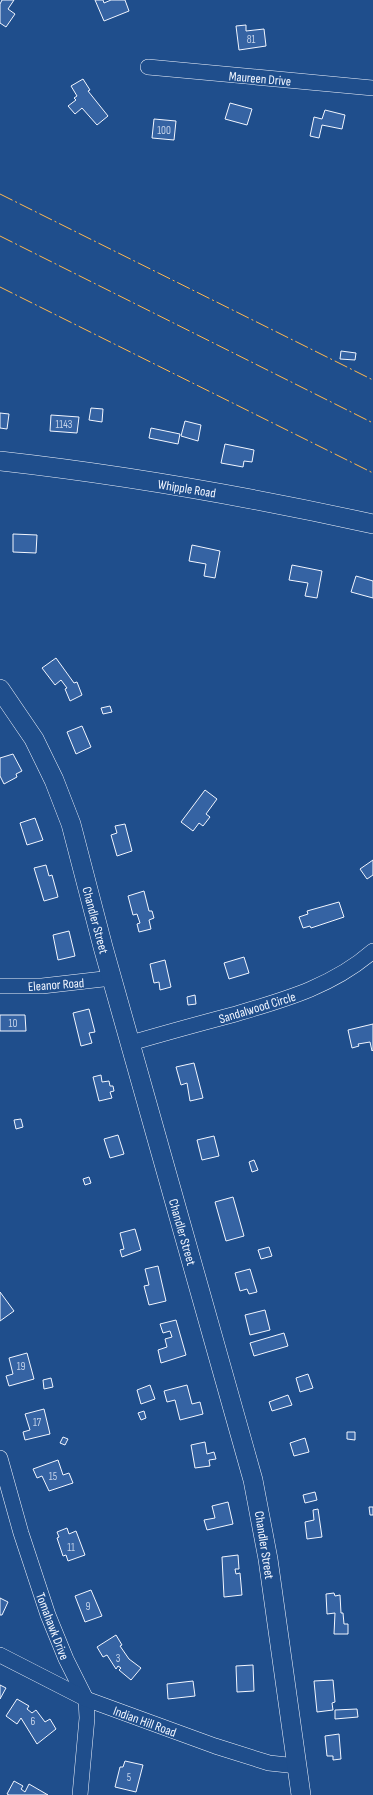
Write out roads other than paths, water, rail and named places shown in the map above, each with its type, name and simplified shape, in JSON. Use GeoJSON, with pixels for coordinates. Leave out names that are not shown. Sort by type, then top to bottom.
{"type":"FeatureCollection","features":[{"type":"Feature","properties":{"kind":"main road","name":"Whipple Road"},"geometry":{"type":"LineString","coordinates":[[0,461],[45,466],[241,496],[373,524]]}},
{"type":"Feature","properties":{"kind":"main road","name":"Chandler Street"},"geometry":{"type":"LineString","coordinates":[[0,689],[34,739],[54,780],[71,824],[112,978],[254,1480],[268,1559],[301,1795]]}},
{"type":"Feature","properties":{"kind":"street","name":"Maureen Drive"},"geometry":{"type":"LineString","coordinates":[[148,68],[373,88]]}},
{"type":"Feature","properties":{"kind":"street","name":"Sandalwood Circle"},"geometry":{"type":"LineString","coordinates":[[131,1043],[287,999],[336,978],[373,951]]}},
{"type":"Feature","properties":{"kind":"street","name":"Eleanor Road"},"geometry":{"type":"LineString","coordinates":[[0,986],[42,986],[112,978]]}},
{"type":"Feature","properties":{"kind":"street","name":"Tomahawk Drive"},"geometry":{"type":"LineString","coordinates":[[0,1458],[21,1533],[48,1615],[66,1659],[86,1699],[87,1718],[80,1795]]}},
{"type":"Feature","properties":{"kind":"street","name":"Indian Hill Road"},"geometry":{"type":"LineString","coordinates":[[0,1655],[86,1699],[263,1761],[279,1765],[297,1766]]}}]}
